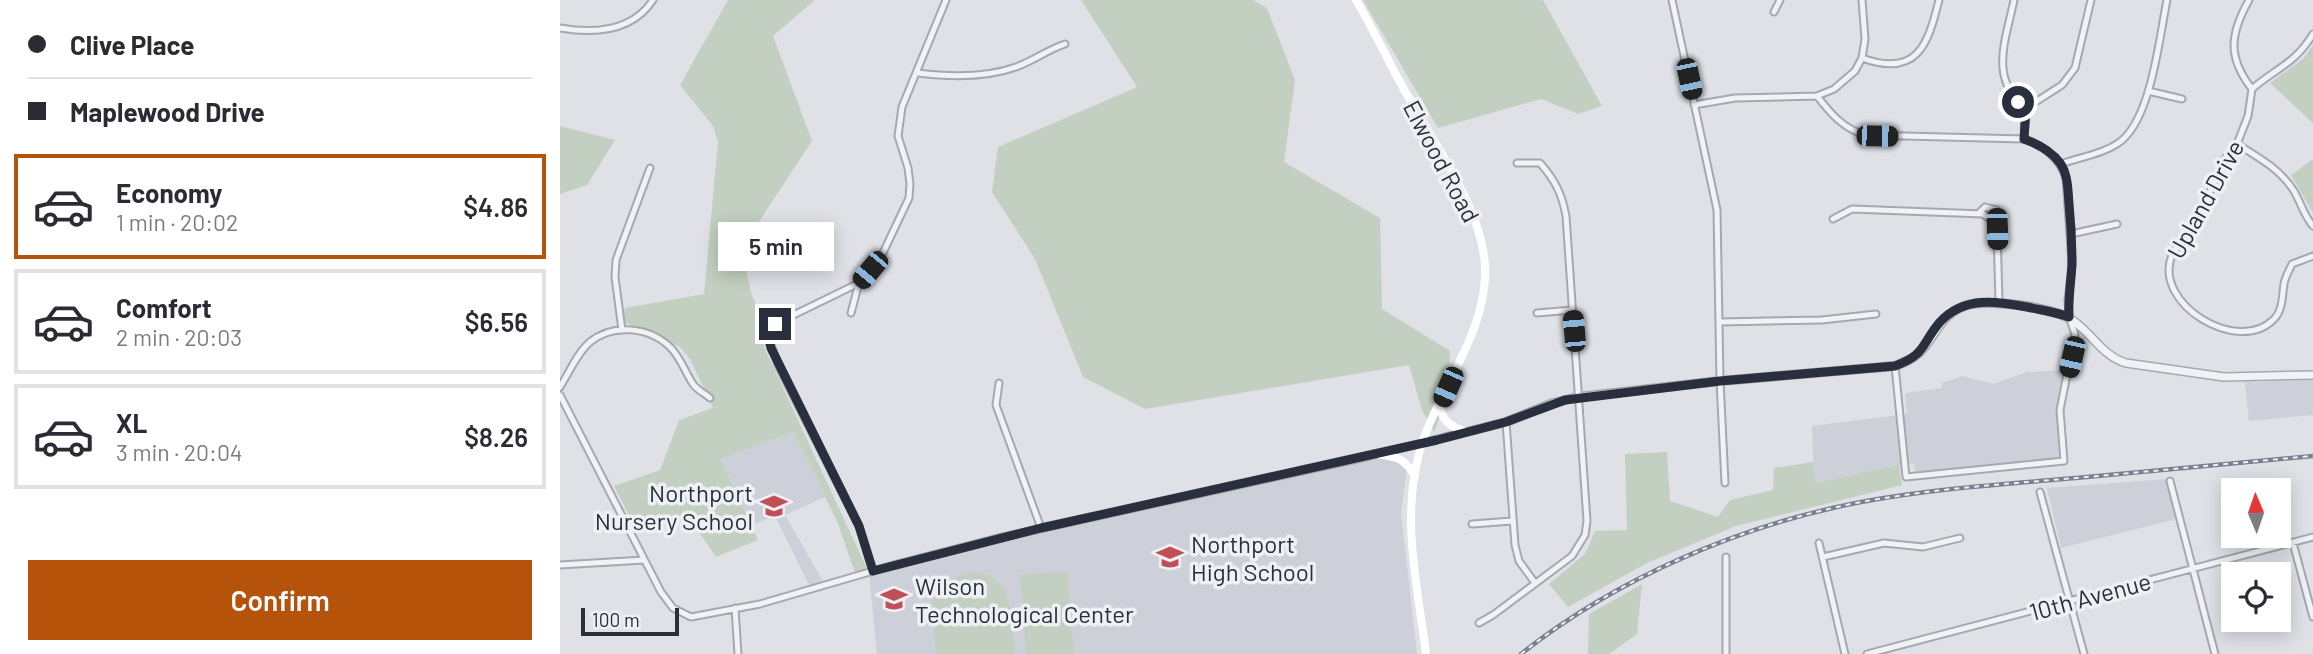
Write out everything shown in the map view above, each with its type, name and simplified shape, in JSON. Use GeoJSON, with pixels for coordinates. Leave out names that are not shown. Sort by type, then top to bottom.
{"type":"FeatureCollection","features":[{"type":"Feature","properties":{"kind":"main road","name":"Elwood Road"},"geometry":{"type":"LineString","coordinates":[[1356,0],[1458,185],[1481,237],[1485,266],[1484,298],[1472,336],[1423,443],[1415,475],[1410,512],[1412,551],[1426,654]]}},
{"type":"Feature","properties":{"kind":"main road"},"geometry":{"type":"LineString","coordinates":[[1439,406],[1443,419],[1450,426],[1466,432]]}},
{"type":"Feature","properties":{"kind":"main road"},"geometry":{"type":"LineString","coordinates":[[1377,454],[1399,457],[1415,475]]}},
{"type":"Feature","properties":{"kind":"street"},"geometry":{"type":"LineString","coordinates":[[560,28],[597,32],[614,29],[641,15],[653,0]]}},
{"type":"Feature","properties":{"kind":"street"},"geometry":{"type":"LineString","coordinates":[[873,571],[859,526],[778,365],[768,336],[775,324],[859,283],[881,257],[909,198],[911,184],[898,136],[902,107],[946,0]]}},
{"type":"Feature","properties":{"kind":"street"},"geometry":{"type":"LineString","coordinates":[[1672,0],[1717,210],[1725,483]]}},
{"type":"Feature","properties":{"kind":"street"},"geometry":{"type":"LineString","coordinates":[[1774,12],[1780,0]]}},
{"type":"Feature","properties":{"kind":"street"},"geometry":{"type":"LineString","coordinates":[[1694,105],[1735,98],[1817,96],[1843,82],[1862,58],[1866,39],[1862,0]]}},
{"type":"Feature","properties":{"kind":"street"},"geometry":{"type":"LineString","coordinates":[[1862,58],[1887,64],[1911,58],[1924,48],[1931,34],[1939,0]]}},
{"type":"Feature","properties":{"kind":"street"},"geometry":{"type":"LineString","coordinates":[[2014,0],[2002,55],[2003,77],[2012,95],[2026,108]]}},
{"type":"Feature","properties":{"kind":"street"},"geometry":{"type":"LineString","coordinates":[[2026,108],[2062,85],[2075,68],[2091,0]]}},
{"type":"Feature","properties":{"kind":"street"},"geometry":{"type":"LineString","coordinates":[[2061,164],[2106,150],[2119,143],[2136,124],[2148,91],[2167,0]]}},
{"type":"Feature","properties":{"kind":"street"},"geometry":{"type":"LineString","coordinates":[[2249,0],[2235,30],[2233,50],[2235,61],[2252,89],[2295,59],[2313,34]]}},
{"type":"Feature","properties":{"kind":"street"},"geometry":{"type":"LineString","coordinates":[[918,73],[951,75],[1001,72],[1018,67],[1047,50],[1065,44]]}},
{"type":"Feature","properties":{"kind":"street","name":"Upland Drive"},"geometry":{"type":"LineString","coordinates":[[2252,89],[2248,116],[2237,144],[2224,160],[2202,210],[2176,247],[2168,263],[2168,273],[2177,296],[2194,314],[2222,328],[2236,330],[2262,327],[2273,321],[2280,310],[2284,283],[2292,264],[2313,256]]}},
{"type":"Feature","properties":{"kind":"street"},"geometry":{"type":"LineString","coordinates":[[2148,91],[2182,99]]}},
{"type":"Feature","properties":{"kind":"street"},"geometry":{"type":"LineString","coordinates":[[1817,96],[1837,121],[1864,135],[2024,139],[2045,149],[2061,164],[2066,177],[2072,265],[2068,300],[2069,317],[2075,334],[2060,410],[2064,461],[1906,477],[1895,366]]}},
{"type":"Feature","properties":{"kind":"street"},"geometry":{"type":"LineString","coordinates":[[2024,139],[2026,108]]}},
{"type":"Feature","properties":{"kind":"street"},"geometry":{"type":"LineString","coordinates":[[2237,144],[2277,171],[2293,189],[2313,226]]}},
{"type":"Feature","properties":{"kind":"street"},"geometry":{"type":"LineString","coordinates":[[1479,622],[1493,615],[1572,556],[1585,536],[1587,508],[1566,216],[1558,185],[1540,163],[1517,163]]}},
{"type":"Feature","properties":{"kind":"street"},"geometry":{"type":"LineString","coordinates":[[622,330],[614,277],[616,260],[650,168]]}},
{"type":"Feature","properties":{"kind":"street"},"geometry":{"type":"LineString","coordinates":[[1979,213],[1985,207],[1997,210],[2000,220],[1997,229],[1998,302]]}},
{"type":"Feature","properties":{"kind":"street"},"geometry":{"type":"LineString","coordinates":[[1833,219],[1852,209],[1979,213],[1987,217],[1997,229]]}},
{"type":"Feature","properties":{"kind":"street"},"geometry":{"type":"LineString","coordinates":[[2071,234],[2117,224]]}},
{"type":"Feature","properties":{"kind":"street"},"geometry":{"type":"LineString","coordinates":[[851,313],[859,283]]}},
{"type":"Feature","properties":{"kind":"street"},"geometry":{"type":"LineString","coordinates":[[560,395],[661,592],[673,608],[691,617],[760,604],[873,571],[1041,528],[1423,443],[1506,422],[1553,403],[1578,397],[1720,381],[1895,366],[1910,360],[1923,349],[1940,322],[1973,303],[1998,302],[2069,317],[2107,354],[2126,363],[2224,377],[2313,375]]}},
{"type":"Feature","properties":{"kind":"street"},"geometry":{"type":"LineString","coordinates":[[1537,313],[1572,310]]}},
{"type":"Feature","properties":{"kind":"street"},"geometry":{"type":"LineString","coordinates":[[1720,322],[1822,320],[1876,314]]}},
{"type":"Feature","properties":{"kind":"street"},"geometry":{"type":"LineString","coordinates":[[560,387],[581,351],[591,341],[610,331],[636,330],[655,337],[670,347],[684,364],[695,387],[710,398]]}},
{"type":"Feature","properties":{"kind":"street"},"geometry":{"type":"LineString","coordinates":[[999,383],[996,405],[1041,528]]}},
{"type":"Feature","properties":{"kind":"street"},"geometry":{"type":"LineString","coordinates":[[1506,422],[1512,521],[1519,561],[1535,583]]}},
{"type":"Feature","properties":{"kind":"street"},"geometry":{"type":"LineString","coordinates":[[2170,481],[2215,654]]}},
{"type":"Feature","properties":{"kind":"street"},"geometry":{"type":"LineString","coordinates":[[2040,492],[2084,654]]}},
{"type":"Feature","properties":{"kind":"street"},"geometry":{"type":"LineString","coordinates":[[1472,524],[1512,521]]}},
{"type":"Feature","properties":{"kind":"street","name":"10th Avenue"},"geometry":{"type":"LineString","coordinates":[[1867,654],[2313,537]]}},
{"type":"Feature","properties":{"kind":"street"},"geometry":{"type":"LineString","coordinates":[[1824,557],[1884,543],[1923,547],[1960,538]]}},
{"type":"Feature","properties":{"kind":"street"},"geometry":{"type":"LineString","coordinates":[[1819,542],[1845,654]]}},
{"type":"Feature","properties":{"kind":"street"},"geometry":{"type":"LineString","coordinates":[[2293,542],[2313,617]]}},
{"type":"Feature","properties":{"kind":"street"},"geometry":{"type":"LineString","coordinates":[[1726,557],[1726,654]]}},
{"type":"Feature","properties":{"kind":"street"},"geometry":{"type":"LineString","coordinates":[[560,565],[644,560]]}},
{"type":"Feature","properties":{"kind":"street"},"geometry":{"type":"LineString","coordinates":[[735,608],[738,654]]}},
{"type":"Feature","properties":{"kind":"street"},"geometry":{"type":"LineString","coordinates":[[1897,646],[1899,654]]}},
{"type":"Feature","properties":{"kind":"shaded area"},"geometry":{"type":"Polygon","coordinates":[[[2066,370],[2057,408],[2060,459],[1915,472],[1914,463],[1814,483],[1812,426],[1907,414],[1905,393],[1942,388],[1942,383],[1962,376],[1993,384],[2027,372],[2066,370]]]}},
{"type":"Feature","properties":{"kind":"shaded area"},"geometry":{"type":"Polygon","coordinates":[[[2313,380],[2313,415],[2249,421],[2245,382],[2313,380]]]}},
{"type":"Feature","properties":{"kind":"shaded area","name":"Northport Nursery School"},"geometry":{"type":"Polygon","coordinates":[[[793,432],[825,497],[785,515],[824,583],[810,587],[775,516],[752,525],[721,459],[793,432]]]}},
{"type":"Feature","properties":{"kind":"shaded area","name":"Northport High School"},"geometry":{"type":"Polygon","coordinates":[[[1377,456],[1398,460],[1407,467],[1401,513],[1417,654],[877,654],[869,573],[1072,523],[1377,456]]]}},
{"type":"Feature","properties":{"kind":"shaded area"},"geometry":{"type":"Polygon","coordinates":[[[2167,479],[2177,519],[2061,548],[2047,488],[2167,479]]]}},
{"type":"Feature","properties":{"kind":"green space"},"geometry":{"type":"Polygon","coordinates":[[[728,0],[815,0],[773,36],[812,141],[741,249],[751,292],[764,325],[764,347],[869,573],[856,576],[837,521],[793,432],[721,459],[758,540],[716,557],[687,515],[635,527],[614,486],[660,470],[679,420],[713,408],[690,359],[680,347],[623,322],[625,308],[704,294],[718,142],[713,126],[680,85],[728,0]]]}},
{"type":"Feature","properties":{"kind":"green space"},"geometry":{"type":"Polygon","coordinates":[[[1081,0],[1253,0],[1267,8],[1295,80],[1284,162],[1380,218],[1382,309],[1450,351],[1448,395],[1434,432],[1422,410],[1409,365],[1145,409],[1083,377],[1035,259],[992,192],[998,147],[1137,87],[1081,0]]]}},
{"type":"Feature","properties":{"kind":"green space"},"geometry":{"type":"Polygon","coordinates":[[[1363,0],[1543,0],[1602,106],[1578,114],[1541,99],[1438,128],[1363,0]]]}},
{"type":"Feature","properties":{"kind":"green space"},"geometry":{"type":"Polygon","coordinates":[[[2313,45],[2313,123],[2270,83],[2304,58],[2313,45]]]}},
{"type":"Feature","properties":{"kind":"green space"},"geometry":{"type":"Polygon","coordinates":[[[560,126],[615,140],[587,185],[560,194],[560,126]]]}},
{"type":"Feature","properties":{"kind":"green space"},"geometry":{"type":"Polygon","coordinates":[[[2313,159],[2313,213],[2291,175],[2313,159]]]}},
{"type":"Feature","properties":{"kind":"green space"},"geometry":{"type":"Polygon","coordinates":[[[1667,452],[1670,501],[1718,517],[1730,500],[1773,490],[1774,468],[1813,462],[1815,483],[1899,465],[1902,485],[1736,526],[1647,563],[1568,607],[1549,584],[1585,554],[1595,531],[1627,530],[1625,454],[1667,452]]]}},
{"type":"Feature","properties":{"kind":"green space"},"geometry":{"type":"Polygon","coordinates":[[[970,571],[991,577],[1004,591],[1011,611],[1015,654],[936,654],[930,583],[944,582],[970,571]]]}},
{"type":"Feature","properties":{"kind":"green space"},"geometry":{"type":"Polygon","coordinates":[[[1067,571],[1074,654],[1026,654],[1020,575],[1067,571]]]}},
{"type":"Feature","properties":{"kind":"green space"},"geometry":{"type":"Polygon","coordinates":[[[1642,584],[1637,634],[1609,654],[1588,654],[1589,614],[1642,584]]]}},
{"type":"Feature","properties":{"kind":"railway"},"geometry":{"type":"LineString","coordinates":[[1521,654],[1598,601],[1682,558],[1726,540],[1816,512],[1888,497],[1941,490],[2313,456]]}},
{"type":"Feature","properties":{"kind":"place","name":"Northport Nursery School"},"geometry":{"type":"Point","coordinates":[774,506]}},
{"type":"Feature","properties":{"kind":"place","name":"Northport High School"},"geometry":{"type":"Point","coordinates":[1170,557]}},
{"type":"Feature","properties":{"kind":"place","name":"Wilson Technological Center"},"geometry":{"type":"Point","coordinates":[894,599]}},
{"type":"Feature","properties":{"kind":"route"},"geometry":{"type":"LineString","coordinates":[[775,324],[768,336],[771,348],[859,526],[873,571],[1041,528],[1437,440],[1506,422],[1553,403],[1578,397],[1720,381],[1895,366],[1910,360],[1923,349],[1940,322],[1973,303],[1998,302],[2069,317],[2072,265],[2066,177],[2061,164],[2053,156],[2035,143],[2024,139],[2026,108],[2018,102]]}}]}
